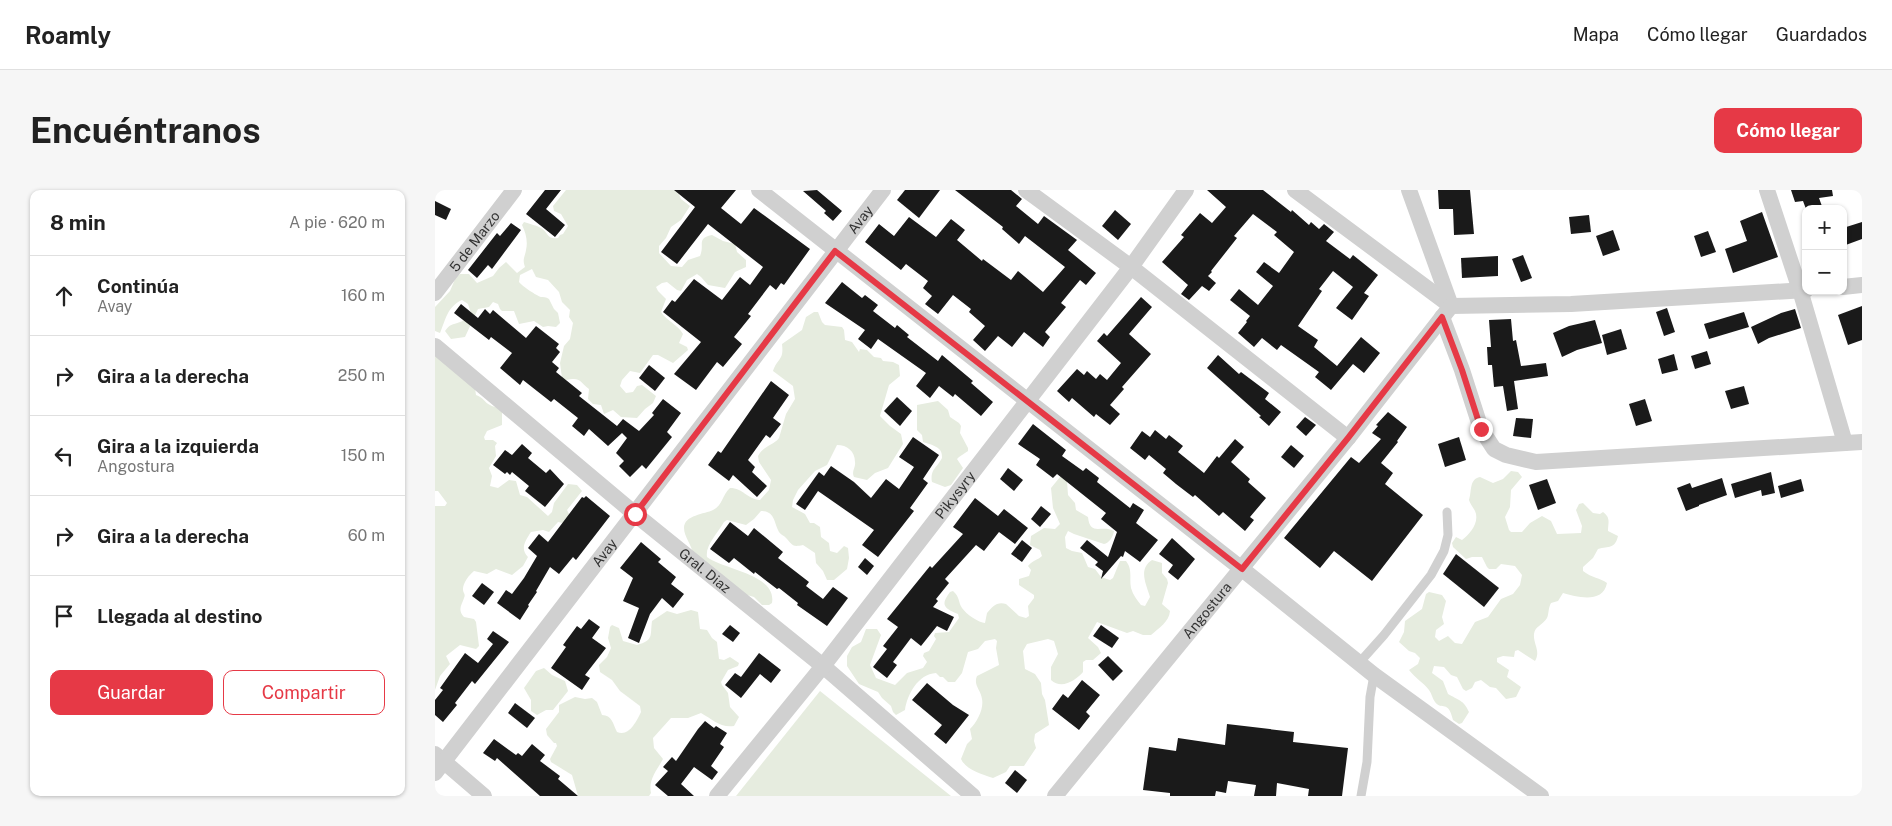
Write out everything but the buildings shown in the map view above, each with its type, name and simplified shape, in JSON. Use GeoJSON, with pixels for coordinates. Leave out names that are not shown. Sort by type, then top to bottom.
{"type":"FeatureCollection","features":[{"type":"Feature","properties":{"kind":"street","name":"5 de Marzo"},"geometry":{"type":"LineString","coordinates":[[435,293],[513,190]]}},
{"type":"Feature","properties":{"kind":"street"},"geometry":{"type":"LineString","coordinates":[[759,190],[1374,675],[1541,796]]}},
{"type":"Feature","properties":{"kind":"street","name":"Avay"},"geometry":{"type":"LineString","coordinates":[[438,763],[635,514],[883,190]]}},
{"type":"Feature","properties":{"kind":"street"},"geometry":{"type":"LineString","coordinates":[[1026,190],[1131,267],[1348,438]]}},
{"type":"Feature","properties":{"kind":"street","name":"Pikysyry"},"geometry":{"type":"LineString","coordinates":[[717,796],[823,666],[1131,267],[1186,190]]}},
{"type":"Feature","properties":{"kind":"street"},"geometry":{"type":"LineString","coordinates":[[1295,190],[1446,312],[1802,290]]}},
{"type":"Feature","properties":{"kind":"street"},"geometry":{"type":"LineString","coordinates":[[1409,190],[1481,429],[1494,449],[1506,455],[1536,462],[1862,442]]}},
{"type":"Feature","properties":{"kind":"street"},"geometry":{"type":"LineString","coordinates":[[1767,190],[1802,287]]}},
{"type":"Feature","properties":{"kind":"street"},"geometry":{"type":"LineString","coordinates":[[1847,287],[1862,285]]}},
{"type":"Feature","properties":{"kind":"street"},"geometry":{"type":"LineString","coordinates":[[1804,295],[1845,443]]}},
{"type":"Feature","properties":{"kind":"street","name":"Angostura"},"geometry":{"type":"LineString","coordinates":[[1055,796],[1348,438],[1446,312]]}},
{"type":"Feature","properties":{"kind":"street","name":"Gral. Diaz"},"geometry":{"type":"LineString","coordinates":[[435,346],[635,514],[823,666],[973,796]]}},
{"type":"Feature","properties":{"kind":"street"},"geometry":{"type":"LineString","coordinates":[[438,763],[484,796]]}},
{"type":"Feature","properties":{"kind":"lane"},"geometry":{"type":"LineString","coordinates":[[1359,663],[1384,635],[1431,575],[1444,551],[1448,535],[1447,512]]}},
{"type":"Feature","properties":{"kind":"lane"},"geometry":{"type":"LineString","coordinates":[[1361,796],[1367,762],[1369,697],[1374,675]]}},
{"type":"Feature","properties":{"kind":"shaded area"},"geometry":{"type":"Polygon","coordinates":[[[566,190],[677,190],[681,199],[690,206],[681,220],[671,227],[666,238],[659,246],[659,253],[671,266],[682,267],[688,260],[700,256],[702,240],[712,235],[723,241],[735,244],[737,252],[746,260],[746,267],[735,272],[725,288],[708,285],[697,274],[687,280],[681,291],[667,282],[656,287],[666,299],[661,312],[681,331],[683,334],[679,343],[687,347],[688,350],[673,363],[658,355],[653,355],[640,373],[630,371],[622,380],[620,386],[626,393],[633,392],[637,386],[642,385],[656,396],[653,403],[637,418],[621,417],[613,410],[604,414],[601,405],[593,404],[588,399],[589,389],[581,381],[577,379],[565,380],[562,378],[560,363],[564,346],[570,339],[573,323],[569,317],[570,310],[562,302],[559,292],[548,280],[536,277],[532,269],[520,275],[519,282],[536,295],[549,299],[558,313],[560,323],[556,327],[543,327],[534,321],[519,324],[514,311],[502,311],[498,304],[493,302],[489,307],[478,309],[465,337],[451,339],[445,331],[450,326],[463,321],[471,313],[468,304],[462,300],[450,310],[440,333],[435,331],[435,307],[450,291],[456,277],[460,274],[469,274],[477,283],[493,276],[506,262],[517,273],[525,267],[524,260],[527,244],[526,234],[522,225],[524,222],[541,228],[552,238],[558,238],[563,234],[568,226],[561,214],[554,211],[553,206],[566,190]]]}},
{"type":"Feature","properties":{"kind":"shaded area"},"geometry":{"type":"Polygon","coordinates":[[[814,312],[818,312],[825,325],[842,327],[845,340],[852,342],[859,352],[860,349],[867,350],[874,357],[899,365],[900,376],[889,385],[880,416],[901,434],[903,444],[888,468],[875,473],[867,480],[854,477],[854,455],[847,447],[837,445],[827,465],[815,471],[798,490],[792,507],[805,514],[810,523],[820,527],[821,537],[829,543],[830,551],[837,553],[844,546],[848,548],[847,569],[834,580],[827,580],[823,571],[816,563],[815,553],[803,545],[793,545],[780,533],[773,517],[769,513],[761,511],[746,525],[727,520],[724,522],[708,548],[707,557],[715,562],[748,574],[766,585],[771,593],[772,603],[762,605],[754,597],[740,593],[693,554],[684,528],[687,520],[716,508],[730,488],[760,500],[769,490],[771,480],[759,462],[758,456],[779,438],[786,414],[795,399],[793,386],[773,371],[781,356],[782,344],[802,330],[806,317],[814,312]]]}},
{"type":"Feature","properties":{"kind":"shaded area"},"geometry":{"type":"Polygon","coordinates":[[[435,355],[474,382],[476,395],[488,404],[502,410],[502,425],[487,431],[484,437],[485,440],[493,440],[497,443],[495,446],[496,456],[489,468],[492,476],[490,486],[498,488],[509,480],[516,481],[520,495],[527,497],[548,516],[552,512],[554,503],[568,484],[577,485],[582,491],[567,510],[573,516],[563,523],[558,522],[549,532],[543,530],[531,532],[524,548],[528,557],[523,566],[512,575],[496,569],[487,574],[474,571],[468,577],[463,587],[465,595],[460,609],[464,617],[474,619],[476,622],[479,646],[476,649],[460,645],[446,656],[450,664],[440,676],[435,690],[435,506],[445,506],[447,503],[438,491],[435,491],[435,355]]]}},
{"type":"Feature","properties":{"kind":"shaded area"},"geometry":{"type":"Polygon","coordinates":[[[938,401],[948,410],[950,417],[961,426],[960,433],[968,448],[968,451],[957,459],[963,468],[951,485],[945,487],[932,482],[933,471],[942,458],[941,451],[939,448],[923,442],[922,435],[917,430],[917,405],[938,401]]]}},
{"type":"Feature","properties":{"kind":"shaded area"},"geometry":{"type":"Polygon","coordinates":[[[1511,471],[1518,472],[1522,477],[1511,490],[1510,507],[1505,517],[1511,532],[1522,532],[1530,523],[1542,516],[1551,521],[1557,534],[1581,533],[1582,526],[1576,510],[1579,504],[1583,503],[1593,513],[1600,514],[1603,512],[1606,514],[1609,520],[1608,531],[1618,536],[1613,545],[1598,549],[1593,558],[1583,567],[1583,571],[1586,573],[1607,583],[1605,590],[1600,594],[1589,597],[1563,593],[1558,601],[1551,603],[1547,618],[1537,627],[1534,634],[1537,651],[1535,661],[1518,650],[1515,651],[1514,657],[1503,656],[1497,658],[1497,662],[1509,670],[1507,677],[1521,687],[1516,697],[1506,699],[1496,688],[1490,687],[1481,680],[1475,682],[1472,688],[1466,691],[1457,677],[1451,675],[1444,667],[1434,666],[1432,673],[1443,681],[1448,694],[1463,703],[1469,712],[1462,723],[1459,724],[1453,720],[1447,707],[1440,706],[1435,702],[1427,687],[1409,670],[1418,664],[1420,658],[1399,642],[1404,632],[1405,621],[1422,609],[1426,594],[1429,592],[1442,595],[1446,601],[1442,617],[1444,624],[1436,630],[1435,637],[1439,641],[1448,636],[1455,643],[1462,644],[1475,622],[1488,617],[1501,599],[1513,594],[1520,585],[1522,575],[1515,566],[1501,564],[1496,569],[1489,569],[1482,557],[1466,559],[1453,547],[1452,543],[1456,537],[1462,540],[1471,531],[1475,523],[1475,511],[1469,500],[1474,480],[1480,477],[1493,483],[1503,479],[1511,471]]]}},
{"type":"Feature","properties":{"kind":"shaded area"},"geometry":{"type":"Polygon","coordinates":[[[1063,476],[1067,481],[1068,495],[1075,503],[1076,510],[1088,517],[1091,527],[1114,531],[1111,539],[1104,544],[1068,531],[1065,537],[1066,548],[1082,553],[1088,567],[1095,569],[1101,577],[1110,580],[1113,578],[1120,561],[1126,561],[1130,571],[1132,591],[1141,605],[1145,606],[1150,597],[1144,577],[1145,568],[1152,560],[1162,563],[1162,573],[1168,583],[1162,604],[1170,611],[1168,618],[1151,635],[1143,635],[1133,631],[1127,633],[1097,622],[1088,638],[1098,647],[1101,653],[1093,660],[1083,662],[1083,672],[1069,683],[1060,684],[1051,680],[1051,667],[1058,654],[1054,641],[1048,639],[1027,644],[1023,651],[1025,669],[1035,674],[1041,683],[1049,725],[1035,734],[1036,748],[1024,766],[1010,766],[1006,772],[993,778],[970,769],[961,759],[967,744],[972,739],[970,729],[982,707],[981,696],[976,682],[977,676],[999,665],[996,648],[997,641],[995,639],[985,641],[978,649],[968,652],[962,673],[955,682],[948,682],[936,673],[924,677],[911,692],[905,710],[896,715],[891,706],[878,692],[859,684],[847,666],[847,656],[852,647],[861,642],[866,629],[877,629],[881,635],[870,665],[876,678],[895,685],[907,673],[923,668],[927,662],[923,656],[924,653],[929,651],[936,639],[935,633],[949,632],[959,618],[958,614],[949,610],[944,603],[950,592],[953,591],[964,610],[982,623],[985,623],[987,613],[1000,603],[1006,604],[1019,616],[1026,618],[1029,616],[1028,606],[1034,595],[1019,585],[1019,579],[1029,576],[1031,570],[1028,566],[1042,556],[1040,550],[1030,545],[1031,536],[1044,528],[1055,529],[1060,524],[1053,508],[1051,488],[1063,476]]]}},
{"type":"Feature","properties":{"kind":"shaded area"},"geometry":{"type":"Polygon","coordinates":[[[691,610],[698,612],[700,629],[707,630],[717,642],[719,659],[724,660],[730,657],[739,663],[738,666],[728,670],[721,682],[728,693],[730,707],[739,717],[734,726],[724,726],[701,713],[688,718],[671,718],[653,738],[654,748],[663,759],[652,779],[649,796],[578,796],[572,775],[551,762],[550,759],[557,746],[547,735],[546,729],[559,712],[559,705],[575,697],[592,698],[597,702],[602,715],[612,720],[617,732],[629,731],[641,712],[640,706],[620,691],[612,680],[600,672],[599,665],[607,657],[611,648],[608,638],[610,627],[612,625],[619,628],[623,641],[637,645],[649,639],[652,621],[667,611],[677,614],[691,610]]]}},
{"type":"Feature","properties":{"kind":"shaded area"},"geometry":{"type":"Polygon","coordinates":[[[544,668],[552,675],[565,681],[568,691],[553,710],[546,710],[537,715],[531,711],[531,700],[524,688],[536,671],[544,668]]]}},
{"type":"Feature","properties":{"kind":"shaded area"},"geometry":{"type":"Polygon","coordinates":[[[820,691],[951,796],[736,796],[820,691]]]}},
{"type":"Feature","properties":{"kind":"route"},"geometry":{"type":"LineString","coordinates":[[635,514],[835,251],[1242,569],[1348,438],[1442,317],[1481,429]]}}]}
